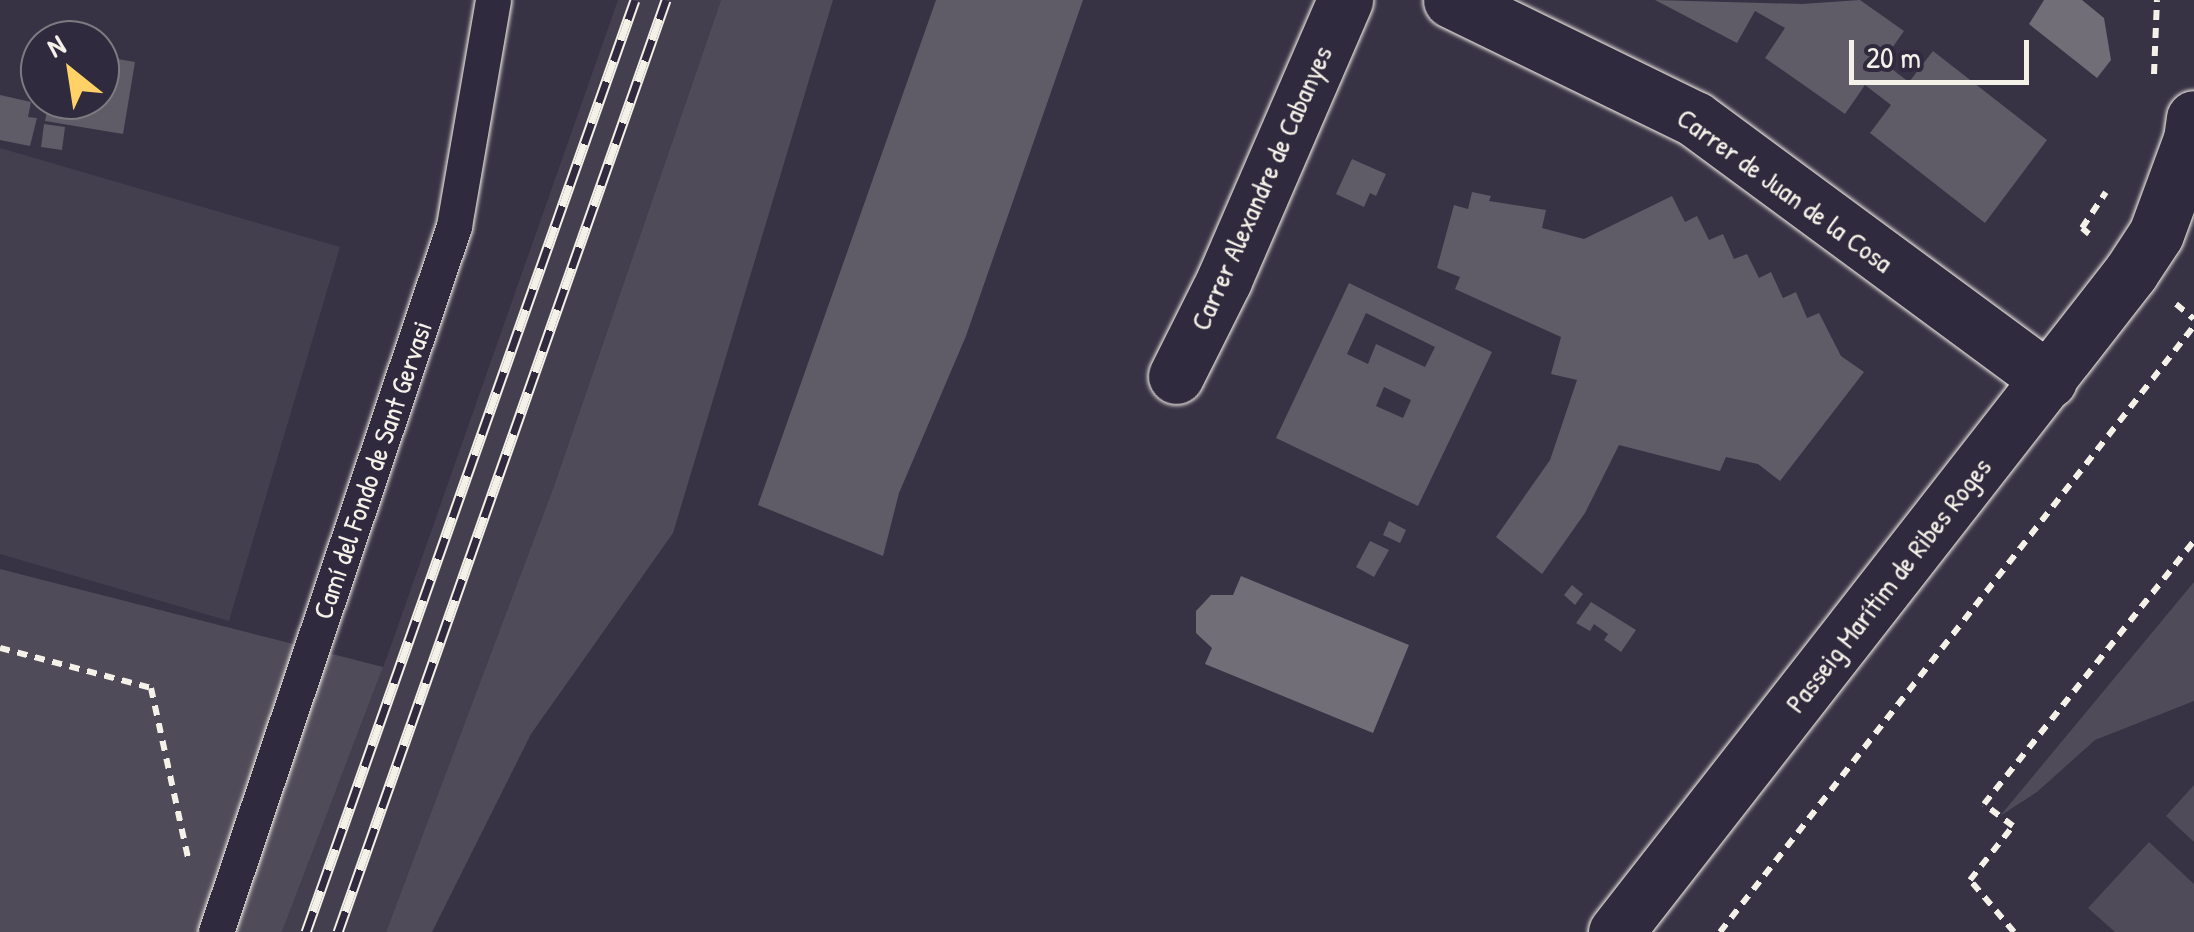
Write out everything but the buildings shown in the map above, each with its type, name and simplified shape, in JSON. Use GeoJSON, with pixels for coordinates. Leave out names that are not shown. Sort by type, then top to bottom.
{"type":"FeatureCollection","features":[{"type":"Feature","properties":{"kind":"street","name":"Carrer Alexandre de Cabanyes"},"geometry":{"type":"LineString","coordinates":[[1176,376],[1224,280],[1345,0]]}},
{"type":"Feature","properties":{"kind":"street","name":"Carrer de Juan de la Cosa"},"geometry":{"type":"LineString","coordinates":[[1451,0],[1695,120],[2049,380]]}},
{"type":"Feature","properties":{"kind":"street","name":"Passeig Marítim de Ribes Roges"},"geometry":{"type":"LineString","coordinates":[[1616,932],[2175,218],[2194,118]]}},
{"type":"Feature","properties":{"kind":"lane","name":"Camí del Fondo de Sant Gervasi"},"geometry":{"type":"LineString","coordinates":[[216,932],[454,226],[493,0]]}},
{"type":"Feature","properties":{"kind":"path"},"geometry":{"type":"LineString","coordinates":[[1720,932],[2194,326]]}},
{"type":"Feature","properties":{"kind":"path"},"geometry":{"type":"LineString","coordinates":[[2014,932],[1970,880],[2013,826],[1984,804],[2194,541]]}},
{"type":"Feature","properties":{"kind":"path"},"geometry":{"type":"LineString","coordinates":[[0,648],[151,688],[192,876]]}},
{"type":"Feature","properties":{"kind":"shaded area"},"geometry":{"type":"Polygon","coordinates":[[[618,0],[721,0],[554,486],[386,932],[282,932],[388,654],[618,0]]]}},
{"type":"Feature","properties":{"kind":"shaded area"},"geometry":{"type":"Polygon","coordinates":[[[721,0],[833,0],[673,533],[531,734],[432,932],[386,932],[554,486],[721,0]]]}},
{"type":"Feature","properties":{"kind":"shaded area"},"geometry":{"type":"Polygon","coordinates":[[[2044,0],[2082,0],[2104,18],[2111,60],[2097,78],[2029,24],[2044,0]]]}},
{"type":"Feature","properties":{"kind":"shaded area"},"geometry":{"type":"Polygon","coordinates":[[[0,148],[340,247],[229,621],[0,554],[0,148]]]}},
{"type":"Feature","properties":{"kind":"shaded area"},"geometry":{"type":"Polygon","coordinates":[[[0,569],[383,667],[282,932],[0,932],[0,569]]]}},
{"type":"Feature","properties":{"kind":"shaded area"},"geometry":{"type":"Polygon","coordinates":[[[1241,576],[1409,645],[1373,733],[1205,664],[1212,648],[1196,633],[1196,611],[1211,595],[1233,595],[1241,576]]]}},
{"type":"Feature","properties":{"kind":"shaded area"},"geometry":{"type":"Polygon","coordinates":[[[2194,582],[2194,701],[2095,740],[2037,792],[2000,816],[2194,582]]]}},
{"type":"Feature","properties":{"kind":"shaded area"},"geometry":{"type":"Polygon","coordinates":[[[2194,785],[2194,842],[2166,816],[2194,785]]]}},
{"type":"Feature","properties":{"kind":"shaded area"},"geometry":{"type":"Polygon","coordinates":[[[2149,842],[2194,884],[2194,932],[2115,932],[2088,908],[2149,842]]]}},
{"type":"Feature","properties":{"kind":"railway"},"geometry":{"type":"LineString","coordinates":[[306,932],[635,0]]}},
{"type":"Feature","properties":{"kind":"railway"},"geometry":{"type":"LineString","coordinates":[[338,932],[666,0]]}}]}
